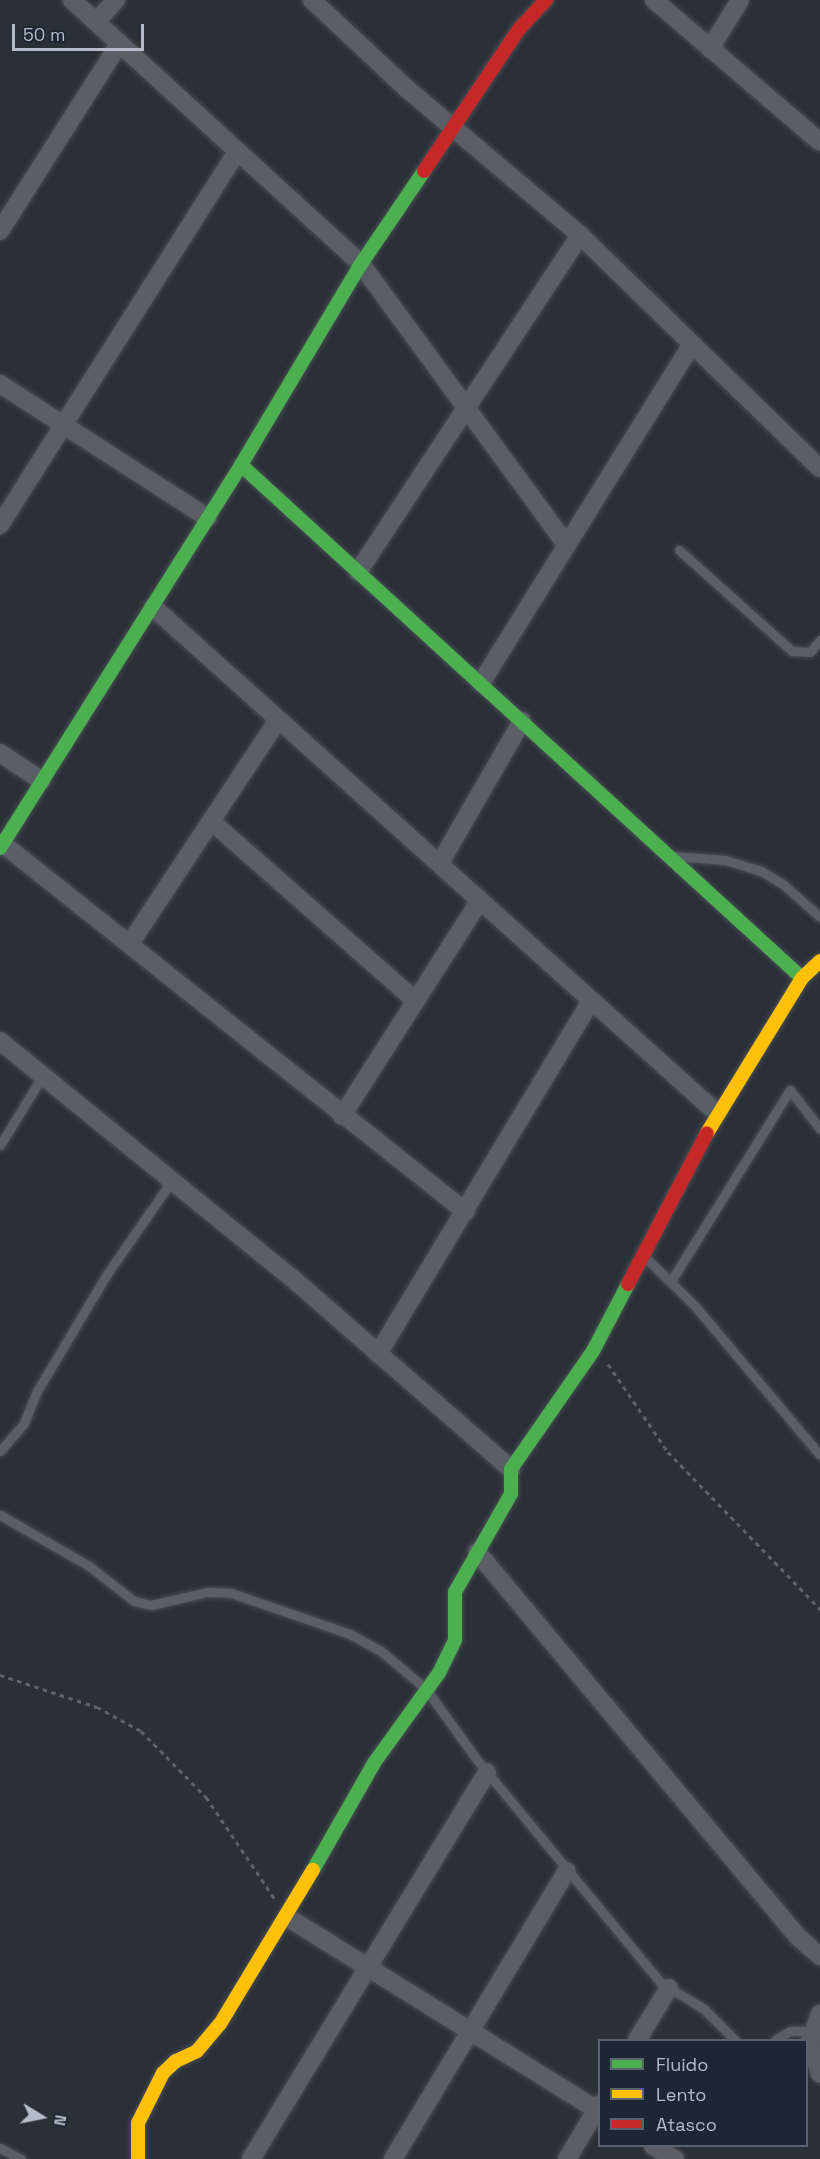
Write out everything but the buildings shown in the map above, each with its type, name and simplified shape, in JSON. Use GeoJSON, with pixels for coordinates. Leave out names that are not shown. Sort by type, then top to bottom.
{"type":"FeatureCollection","features":[{"type":"Feature","properties":{"kind":"street"},"geometry":{"type":"LineString","coordinates":[[72,0],[361,264],[567,545]]}},
{"type":"Feature","properties":{"kind":"street"},"geometry":{"type":"LineString","coordinates":[[96,21],[116,0]]}},
{"type":"Feature","properties":{"kind":"street"},"geometry":{"type":"LineString","coordinates":[[312,0],[406,88],[580,235],[820,468]]}},
{"type":"Feature","properties":{"kind":"street"},"geometry":{"type":"LineString","coordinates":[[466,1212],[342,1116],[131,942],[1,846],[241,465],[361,264],[456,129],[519,29],[546,0]]}},
{"type":"Feature","properties":{"kind":"street"},"geometry":{"type":"LineString","coordinates":[[654,0],[820,142]]}},
{"type":"Feature","properties":{"kind":"street"},"geometry":{"type":"LineString","coordinates":[[710,49],[740,0]]}},
{"type":"Feature","properties":{"kind":"street"},"geometry":{"type":"LineString","coordinates":[[1,225],[118,44]]}},
{"type":"Feature","properties":{"kind":"street"},"geometry":{"type":"LineString","coordinates":[[0,525],[237,152]]}},
{"type":"Feature","properties":{"kind":"street"},"geometry":{"type":"LineString","coordinates":[[358,572],[467,410],[580,235]]}},
{"type":"Feature","properties":{"kind":"street"},"geometry":{"type":"LineString","coordinates":[[481,683],[692,344]]}},
{"type":"Feature","properties":{"kind":"street"},"geometry":{"type":"LineString","coordinates":[[0,384],[208,518]]}},
{"type":"Feature","properties":{"kind":"street"},"geometry":{"type":"LineString","coordinates":[[241,465],[481,683],[666,857],[802,978]]}},
{"type":"Feature","properties":{"kind":"street"},"geometry":{"type":"LineString","coordinates":[[153,607],[277,721],[440,863],[590,1002],[717,1113]]}},
{"type":"Feature","properties":{"kind":"street"},"geometry":{"type":"LineString","coordinates":[[131,942],[277,721]]}},
{"type":"Feature","properties":{"kind":"street"},"geometry":{"type":"LineString","coordinates":[[440,863],[522,721]]}},
{"type":"Feature","properties":{"kind":"street"},"geometry":{"type":"LineString","coordinates":[[0,753],[42,781]]}},
{"type":"Feature","properties":{"kind":"street"},"geometry":{"type":"LineString","coordinates":[[211,821],[416,1001]]}},
{"type":"Feature","properties":{"kind":"street"},"geometry":{"type":"LineString","coordinates":[[342,1116],[480,900]]}},
{"type":"Feature","properties":{"kind":"street"},"geometry":{"type":"LineString","coordinates":[[138,2159],[138,2123],[163,2073],[176,2061],[196,2051],[220,2024],[287,1917],[374,1763],[439,1673],[455,1640],[455,1592],[512,1494],[511,1469],[593,1351],[717,1113],[802,978],[820,961]]}},
{"type":"Feature","properties":{"kind":"street"},"geometry":{"type":"LineString","coordinates":[[378,1354],[466,1212],[590,1002]]}},
{"type":"Feature","properties":{"kind":"street"},"geometry":{"type":"LineString","coordinates":[[0,1041],[172,1180],[511,1469]]}},
{"type":"Feature","properties":{"kind":"street"},"geometry":{"type":"LineString","coordinates":[[477,1552],[798,1937],[820,1956]]}},
{"type":"Feature","properties":{"kind":"street"},"geometry":{"type":"LineString","coordinates":[[251,2159],[367,1965],[487,1772]]}},
{"type":"Feature","properties":{"kind":"street"},"geometry":{"type":"LineString","coordinates":[[393,2159],[567,1871]]}},
{"type":"Feature","properties":{"kind":"street"},"geometry":{"type":"LineString","coordinates":[[287,1917],[598,2108],[567,2159]]}},
{"type":"Feature","properties":{"kind":"street"},"geometry":{"type":"LineString","coordinates":[[638,2039],[669,1988]]}},
{"type":"Feature","properties":{"kind":"street"},"geometry":{"type":"LineString","coordinates":[[820,2014],[812,2031],[810,2050],[820,2073]]}},
{"type":"Feature","properties":{"kind":"street"},"geometry":{"type":"LineString","coordinates":[[656,2147],[675,2159]]}},
{"type":"Feature","properties":{"kind":"lane"},"geometry":{"type":"LineString","coordinates":[[678,550],[792,651],[810,652],[820,640]]}},
{"type":"Feature","properties":{"kind":"lane"},"geometry":{"type":"LineString","coordinates":[[666,857],[691,855],[743,864],[784,885],[820,917]]}},
{"type":"Feature","properties":{"kind":"lane"},"geometry":{"type":"LineString","coordinates":[[0,1145],[43,1075]]}},
{"type":"Feature","properties":{"kind":"lane"},"geometry":{"type":"LineString","coordinates":[[671,1281],[790,1090],[820,1129]]}},
{"type":"Feature","properties":{"kind":"lane"},"geometry":{"type":"LineString","coordinates":[[0,1451],[24,1423],[37,1391],[107,1275],[172,1180]]}},
{"type":"Feature","properties":{"kind":"lane"},"geometry":{"type":"LineString","coordinates":[[643,1255],[671,1281],[820,1455]]}},
{"type":"Feature","properties":{"kind":"lane"},"geometry":{"type":"LineString","coordinates":[[0,1515],[89,1566],[134,1601],[160,1604],[207,1592],[244,1595],[360,1639],[426,1689],[487,1772],[567,1871],[669,1988],[704,2009],[734,2039]]}},
{"type":"Feature","properties":{"kind":"lane"},"geometry":{"type":"LineString","coordinates":[[778,2039],[790,2031],[812,2031]]}},
{"type":"Feature","properties":{"kind":"lane"},"geometry":{"type":"LineString","coordinates":[[0,2148],[21,2159]]}},
{"type":"Feature","properties":{"kind":"path"},"geometry":{"type":"LineString","coordinates":[[593,1351],[611,1368],[668,1452],[820,1609]]}},
{"type":"Feature","properties":{"kind":"path"},"geometry":{"type":"LineString","coordinates":[[0,1675],[97,1707],[141,1731],[206,1797],[287,1917]]}},
{"type":"Feature","properties":{"kind":"traffic: fast"},"geometry":{"type":"LineString","coordinates":[[0,848],[241,465],[361,264],[424,171]]}},
{"type":"Feature","properties":{"kind":"traffic: fast"},"geometry":{"type":"LineString","coordinates":[[241,465],[802,978]]}},
{"type":"Feature","properties":{"kind":"traffic: fast"},"geometry":{"type":"LineString","coordinates":[[313,1870],[374,1763],[439,1673],[455,1640],[455,1592],[511,1494],[511,1469],[593,1351],[628,1284]]}},
{"type":"Feature","properties":{"kind":"traffic: slow"},"geometry":{"type":"LineString","coordinates":[[707,1133],[802,978],[820,961]]}},
{"type":"Feature","properties":{"kind":"traffic: slow"},"geometry":{"type":"LineString","coordinates":[[138,2159],[138,2123],[163,2073],[176,2061],[197,2051],[220,2024],[313,1870]]}},
{"type":"Feature","properties":{"kind":"traffic: jam"},"geometry":{"type":"LineString","coordinates":[[424,171],[519,29],[546,0]]}},
{"type":"Feature","properties":{"kind":"traffic: jam"},"geometry":{"type":"LineString","coordinates":[[628,1284],[707,1133]]}}]}
